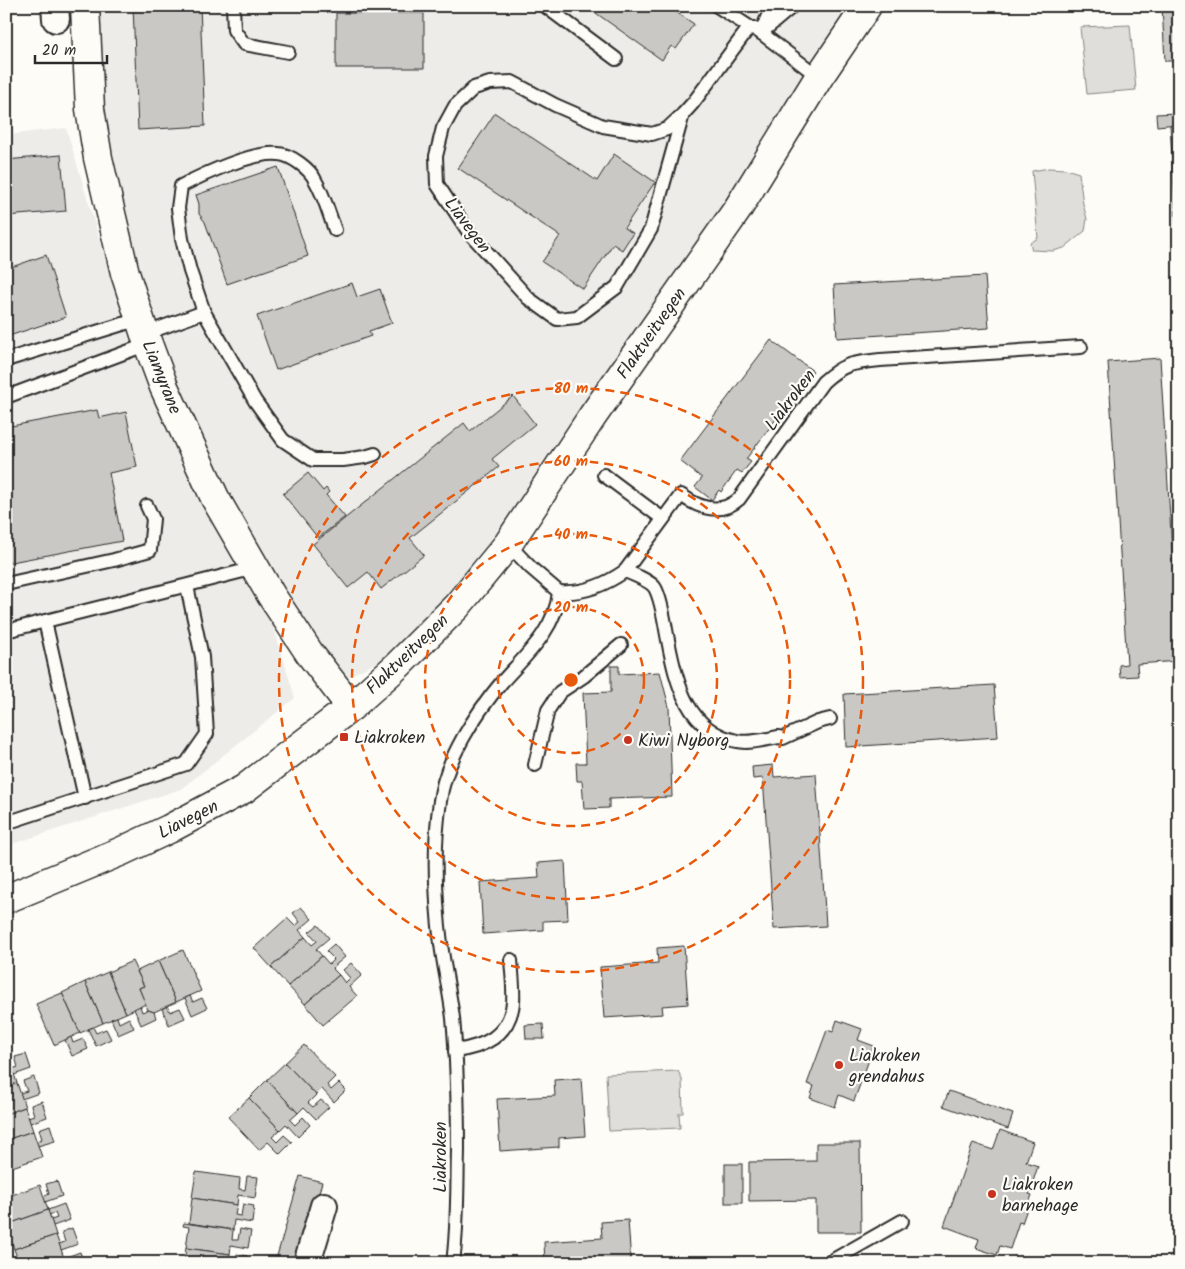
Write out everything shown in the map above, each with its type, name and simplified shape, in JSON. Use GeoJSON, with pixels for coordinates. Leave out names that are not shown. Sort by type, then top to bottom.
{"type":"FeatureCollection","features":[{"type":"Feature","properties":{"kind":"main road","name":"Liamyrane"},"geometry":{"type":"LineString","coordinates":[[85,6],[90,109],[98,158],[112,221],[144,332],[164,387],[215,498],[255,568],[308,651],[351,707]]}},
{"type":"Feature","properties":{"kind":"main road","name":"Flaktveitvegen"},"geometry":{"type":"LineString","coordinates":[[351,707],[398,665],[457,606],[508,544],[592,417],[737,210],[819,77],[867,6]]}},
{"type":"Feature","properties":{"kind":"main road","name":"Liavegen"},"geometry":{"type":"LineString","coordinates":[[6,899],[169,830],[244,789],[351,707]]}},
{"type":"Feature","properties":{"kind":"street"},"geometry":{"type":"LineString","coordinates":[[307,1263],[324,1206]]}},
{"type":"Feature","properties":{"kind":"lane"},"geometry":{"type":"LineString","coordinates":[[232,6],[234,30],[244,44],[288,52]]}},
{"type":"Feature","properties":{"kind":"lane"},"geometry":{"type":"LineString","coordinates":[[545,6],[616,59]]}},
{"type":"Feature","properties":{"kind":"lane"},"geometry":{"type":"LineString","coordinates":[[717,6],[756,30],[819,77]]}},
{"type":"Feature","properties":{"kind":"lane"},"geometry":{"type":"LineString","coordinates":[[756,30],[772,6]]}},
{"type":"Feature","properties":{"kind":"lane"},"geometry":{"type":"LineString","coordinates":[[756,30],[793,6]]}},
{"type":"Feature","properties":{"kind":"lane","name":"Liavegen"},"geometry":{"type":"LineString","coordinates":[[683,114],[650,229],[617,287],[577,317],[557,319],[528,298],[468,231],[437,184],[436,156],[443,128],[455,106],[474,88],[490,83],[512,82],[555,105],[603,126],[652,134],[667,129],[683,114],[748,29],[756,30]]}},
{"type":"Feature","properties":{"kind":"lane"},"geometry":{"type":"LineString","coordinates":[[335,230],[315,178],[295,160],[279,154],[252,157],[200,176],[180,186],[178,208],[182,239],[190,271],[204,312],[255,401],[283,440],[313,460],[343,460],[375,454]]}},
{"type":"Feature","properties":{"kind":"lane"},"geometry":{"type":"LineString","coordinates":[[6,397],[144,332],[204,312]]}},
{"type":"Feature","properties":{"kind":"lane"},"geometry":{"type":"LineString","coordinates":[[6,360],[144,332]]}},
{"type":"Feature","properties":{"kind":"lane","name":"Liakroken"},"geometry":{"type":"LineString","coordinates":[[452,1263],[458,1206],[456,1051],[437,907],[435,851],[442,788],[450,764],[469,728],[501,684],[535,645],[552,620],[560,592],[590,590],[616,578],[625,571],[681,495],[703,507],[725,508],[740,499],[823,382],[841,367],[880,360],[1080,348]]}},
{"type":"Feature","properties":{"kind":"lane"},"geometry":{"type":"LineString","coordinates":[[604,475],[662,519]]}},
{"type":"Feature","properties":{"kind":"lane"},"geometry":{"type":"LineString","coordinates":[[6,584],[150,550],[153,519],[147,506]]}},
{"type":"Feature","properties":{"kind":"lane"},"geometry":{"type":"LineString","coordinates":[[508,544],[531,568],[560,592]]}},
{"type":"Feature","properties":{"kind":"lane"},"geometry":{"type":"LineString","coordinates":[[6,631],[255,568]]}},
{"type":"Feature","properties":{"kind":"lane"},"geometry":{"type":"LineString","coordinates":[[625,571],[655,587],[679,687],[686,704],[707,728],[737,741],[749,742],[783,738],[818,722],[830,719]]}},
{"type":"Feature","properties":{"kind":"lane"},"geometry":{"type":"LineString","coordinates":[[6,823],[186,764],[207,734],[202,657],[187,586]]}},
{"type":"Feature","properties":{"kind":"lane"},"geometry":{"type":"LineString","coordinates":[[45,622],[85,798]]}},
{"type":"Feature","properties":{"kind":"lane"},"geometry":{"type":"LineString","coordinates":[[534,765],[548,710],[560,692],[584,676],[621,645]]}},
{"type":"Feature","properties":{"kind":"lane"},"geometry":{"type":"LineString","coordinates":[[456,1051],[473,1048],[491,1041],[509,1018],[513,1003],[511,960]]}},
{"type":"Feature","properties":{"kind":"lane"},"geometry":{"type":"LineString","coordinates":[[828,1263],[902,1221]]}},
{"type":"Feature","properties":{"kind":"shaded area"},"geometry":{"type":"Polygon","coordinates":[[[95,6],[861,6],[529,522],[469,575],[381,660],[336,683],[269,611],[295,698],[181,789],[6,846],[6,135],[66,128],[131,343],[97,102],[95,6]]]}},
{"type":"Feature","properties":{"kind":"shaded area"},"geometry":{"type":"Polygon","coordinates":[[[1130,25],[1136,90],[1087,94],[1080,27],[1130,25]]]}},
{"type":"Feature","properties":{"kind":"shaded area"},"geometry":{"type":"Polygon","coordinates":[[[1049,168],[1066,169],[1079,173],[1087,219],[1085,231],[1064,248],[1053,251],[1032,250],[1030,243],[1038,238],[1032,171],[1049,168]]]}},
{"type":"Feature","properties":{"kind":"shaded area"},"geometry":{"type":"Polygon","coordinates":[[[678,1071],[682,1079],[683,1113],[679,1113],[680,1128],[609,1131],[606,1074],[678,1071]]]}},
{"type":"Feature","properties":{"kind":"building"},"geometry":{"type":"Polygon","coordinates":[[[133,6],[200,6],[205,126],[138,130],[133,6]]]}},
{"type":"Feature","properties":{"kind":"building"},"geometry":{"type":"Polygon","coordinates":[[[586,6],[667,6],[694,24],[676,49],[671,46],[662,60],[586,6]]]}},
{"type":"Feature","properties":{"kind":"building"},"geometry":{"type":"Polygon","coordinates":[[[1162,6],[1179,6],[1179,61],[1165,61],[1162,6]]]}},
{"type":"Feature","properties":{"kind":"building"},"geometry":{"type":"Polygon","coordinates":[[[336,13],[424,13],[424,68],[336,68],[336,13]]]}},
{"type":"Feature","properties":{"kind":"building"},"geometry":{"type":"Polygon","coordinates":[[[495,113],[597,181],[614,154],[655,182],[624,228],[633,233],[622,250],[613,244],[583,289],[542,262],[560,236],[458,168],[495,113]]]}},
{"type":"Feature","properties":{"kind":"building"},"geometry":{"type":"Polygon","coordinates":[[[1176,113],[1177,124],[1157,126],[1156,114],[1176,113]]]}},
{"type":"Feature","properties":{"kind":"building"},"geometry":{"type":"Polygon","coordinates":[[[1179,124],[1179,269],[1170,125],[1179,124]]]}},
{"type":"Feature","properties":{"kind":"building"},"geometry":{"type":"Polygon","coordinates":[[[61,155],[66,211],[6,216],[6,160],[61,155]]]}},
{"type":"Feature","properties":{"kind":"building"},"geometry":{"type":"Polygon","coordinates":[[[278,167],[308,256],[227,284],[205,222],[199,214],[199,204],[196,195],[278,167]]]}},
{"type":"Feature","properties":{"kind":"building"},"geometry":{"type":"Polygon","coordinates":[[[46,255],[66,317],[6,337],[6,269],[46,255]]]}},
{"type":"Feature","properties":{"kind":"building"},"geometry":{"type":"Polygon","coordinates":[[[985,276],[989,328],[837,338],[834,285],[985,276]]]}},
{"type":"Feature","properties":{"kind":"building"},"geometry":{"type":"Polygon","coordinates":[[[352,283],[357,297],[380,289],[392,323],[369,331],[371,336],[276,370],[257,316],[352,283]]]}},
{"type":"Feature","properties":{"kind":"building"},"geometry":{"type":"Polygon","coordinates":[[[771,340],[813,371],[792,398],[796,402],[787,414],[783,410],[746,459],[751,462],[742,473],[737,470],[721,492],[719,490],[712,500],[695,487],[702,478],[680,461],[771,340]]]}},
{"type":"Feature","properties":{"kind":"building"},"geometry":{"type":"Polygon","coordinates":[[[1160,358],[1179,661],[1137,664],[1138,676],[1120,677],[1119,665],[1127,664],[1108,362],[1160,358]]]}},
{"type":"Feature","properties":{"kind":"building"},"geometry":{"type":"Polygon","coordinates":[[[513,396],[535,424],[492,459],[499,467],[410,538],[424,555],[381,589],[368,572],[348,588],[313,544],[464,423],[470,431],[513,396]]]}},
{"type":"Feature","properties":{"kind":"building"},"geometry":{"type":"Polygon","coordinates":[[[97,410],[99,418],[126,412],[137,467],[109,473],[122,541],[6,563],[6,427],[97,410]]]}},
{"type":"Feature","properties":{"kind":"building"},"geometry":{"type":"Polygon","coordinates":[[[308,473],[323,491],[326,488],[329,492],[326,495],[345,517],[318,538],[283,494],[308,473]]]}},
{"type":"Feature","properties":{"kind":"building"},"geometry":{"type":"Polygon","coordinates":[[[611,666],[619,666],[619,674],[660,672],[669,707],[672,797],[609,799],[609,808],[584,809],[582,781],[577,781],[576,763],[586,763],[583,693],[611,692],[611,666]]]}},
{"type":"Feature","properties":{"kind":"building"},"geometry":{"type":"Polygon","coordinates":[[[994,685],[998,737],[846,747],[844,694],[994,685]]]}},
{"type":"Feature","properties":{"kind":"building"},"geometry":{"type":"Polygon","coordinates":[[[773,765],[774,777],[816,774],[826,926],[774,929],[763,778],[753,779],[752,767],[773,765]]]}},
{"type":"Feature","properties":{"kind":"building"},"geometry":{"type":"Polygon","coordinates":[[[565,861],[568,920],[543,921],[543,930],[483,934],[480,882],[539,878],[538,863],[565,861]]]}},
{"type":"Feature","properties":{"kind":"building"},"geometry":{"type":"Polygon","coordinates":[[[301,907],[312,919],[299,930],[305,937],[271,967],[254,948],[287,918],[295,926],[300,922],[293,913],[301,907]]]}},
{"type":"Feature","properties":{"kind":"building"},"geometry":{"type":"Polygon","coordinates":[[[318,925],[329,938],[316,949],[322,956],[288,986],[271,967],[305,937],[312,945],[317,941],[309,932],[318,925]]]}},
{"type":"Feature","properties":{"kind":"building"},"geometry":{"type":"Polygon","coordinates":[[[334,944],[345,957],[332,968],[339,975],[305,1004],[288,986],[322,956],[329,964],[334,959],[326,951],[334,944]]]}},
{"type":"Feature","properties":{"kind":"building"},"geometry":{"type":"Polygon","coordinates":[[[684,946],[688,1004],[662,1006],[663,1014],[604,1018],[600,967],[658,963],[657,948],[684,946]]]}},
{"type":"Feature","properties":{"kind":"building"},"geometry":{"type":"Polygon","coordinates":[[[183,950],[201,991],[176,1002],[158,961],[183,950]]]}},
{"type":"Feature","properties":{"kind":"building"},"geometry":{"type":"Polygon","coordinates":[[[132,961],[144,986],[139,988],[146,1004],[126,1013],[108,972],[132,961]]]}},
{"type":"Feature","properties":{"kind":"building"},"geometry":{"type":"Polygon","coordinates":[[[158,961],[176,1002],[154,1012],[148,1010],[139,988],[144,986],[137,971],[158,961]]]}},
{"type":"Feature","properties":{"kind":"building"},"geometry":{"type":"Polygon","coordinates":[[[351,963],[362,975],[349,987],[357,996],[323,1025],[305,1004],[339,975],[345,983],[350,978],[343,970],[351,963]]]}},
{"type":"Feature","properties":{"kind":"building"},"geometry":{"type":"Polygon","coordinates":[[[108,972],[126,1013],[103,1023],[85,982],[108,972]]]}},
{"type":"Feature","properties":{"kind":"building"},"geometry":{"type":"Polygon","coordinates":[[[85,982],[103,1023],[80,1033],[62,993],[85,982]]]}},
{"type":"Feature","properties":{"kind":"building"},"geometry":{"type":"Polygon","coordinates":[[[62,993],[80,1033],[54,1045],[36,1004],[62,993]]]}},
{"type":"Feature","properties":{"kind":"building"},"geometry":{"type":"Polygon","coordinates":[[[190,996],[193,1002],[202,998],[207,1008],[192,1015],[185,998],[190,996]]]}},
{"type":"Feature","properties":{"kind":"building"},"geometry":{"type":"Polygon","coordinates":[[[140,1006],[142,1012],[148,1010],[154,1012],[156,1018],[141,1025],[134,1009],[140,1006]]]}},
{"type":"Feature","properties":{"kind":"building"},"geometry":{"type":"Polygon","coordinates":[[[167,1006],[170,1012],[180,1008],[185,1018],[169,1025],[162,1009],[167,1006]]]}},
{"type":"Feature","properties":{"kind":"building"},"geometry":{"type":"Polygon","coordinates":[[[117,1017],[119,1023],[129,1018],[134,1028],[118,1035],[111,1019],[117,1017]]]}},
{"type":"Feature","properties":{"kind":"building"},"geometry":{"type":"Polygon","coordinates":[[[837,1020],[862,1029],[858,1040],[874,1046],[854,1101],[839,1095],[835,1107],[810,1098],[814,1086],[807,1084],[827,1030],[833,1032],[837,1020]]]}},
{"type":"Feature","properties":{"kind":"building"},"geometry":{"type":"Polygon","coordinates":[[[543,1024],[544,1039],[526,1039],[525,1025],[543,1024]]]}},
{"type":"Feature","properties":{"kind":"building"},"geometry":{"type":"Polygon","coordinates":[[[93,1027],[96,1033],[106,1029],[111,1039],[96,1046],[88,1029],[93,1027]]]}},
{"type":"Feature","properties":{"kind":"building"},"geometry":{"type":"Polygon","coordinates":[[[71,1037],[73,1043],[83,1039],[88,1049],[72,1056],[65,1040],[71,1037]]]}},
{"type":"Feature","properties":{"kind":"building"},"geometry":{"type":"Polygon","coordinates":[[[304,1045],[335,1077],[327,1085],[331,1090],[339,1083],[346,1090],[334,1102],[322,1089],[316,1095],[285,1063],[304,1045]]]}},
{"type":"Feature","properties":{"kind":"building"},"geometry":{"type":"Polygon","coordinates":[[[26,1054],[31,1069],[14,1075],[12,1069],[18,1067],[15,1057],[26,1054]]]}},
{"type":"Feature","properties":{"kind":"building"},"geometry":{"type":"Polygon","coordinates":[[[6,1059],[9,1059],[17,1083],[6,1087],[6,1059]]]}},
{"type":"Feature","properties":{"kind":"building"},"geometry":{"type":"Polygon","coordinates":[[[285,1063],[316,1095],[308,1103],[313,1107],[321,1100],[329,1107],[316,1119],[304,1107],[298,1113],[267,1080],[285,1063]]]}},
{"type":"Feature","properties":{"kind":"building"},"geometry":{"type":"Polygon","coordinates":[[[34,1077],[39,1093],[22,1099],[20,1093],[27,1091],[23,1081],[34,1077]]]}},
{"type":"Feature","properties":{"kind":"building"},"geometry":{"type":"Polygon","coordinates":[[[581,1078],[585,1136],[559,1138],[559,1147],[500,1151],[497,1099],[555,1096],[554,1080],[581,1078]]]}},
{"type":"Feature","properties":{"kind":"building"},"geometry":{"type":"Polygon","coordinates":[[[267,1080],[298,1113],[290,1120],[295,1125],[303,1117],[310,1125],[298,1137],[286,1124],[280,1130],[249,1098],[267,1080]]]}},
{"type":"Feature","properties":{"kind":"building"},"geometry":{"type":"Polygon","coordinates":[[[17,1083],[25,1107],[6,1114],[6,1087],[17,1083]]]}},
{"type":"Feature","properties":{"kind":"building"},"geometry":{"type":"Polygon","coordinates":[[[949,1091],[1013,1114],[1008,1129],[943,1106],[949,1091]]]}},
{"type":"Feature","properties":{"kind":"building"},"geometry":{"type":"Polygon","coordinates":[[[249,1098],[280,1130],[272,1137],[277,1142],[284,1135],[292,1142],[280,1154],[268,1142],[259,1150],[228,1117],[249,1098]]]}},
{"type":"Feature","properties":{"kind":"building"},"geometry":{"type":"Polygon","coordinates":[[[42,1101],[47,1117],[30,1123],[28,1117],[34,1115],[31,1105],[42,1101]]]}},
{"type":"Feature","properties":{"kind":"building"},"geometry":{"type":"Polygon","coordinates":[[[25,1107],[33,1131],[6,1140],[6,1114],[25,1107]]]}},
{"type":"Feature","properties":{"kind":"building"},"geometry":{"type":"Polygon","coordinates":[[[50,1125],[55,1141],[38,1146],[36,1141],[42,1139],[39,1129],[50,1125]]]}},
{"type":"Feature","properties":{"kind":"building"},"geometry":{"type":"Polygon","coordinates":[[[1000,1130],[1033,1142],[1026,1162],[1038,1166],[1029,1194],[1032,1195],[1022,1223],[1019,1222],[1010,1249],[1000,1246],[997,1255],[976,1248],[979,1239],[944,1226],[973,1143],[993,1150],[1000,1130]]]}},
{"type":"Feature","properties":{"kind":"building"},"geometry":{"type":"Polygon","coordinates":[[[33,1131],[42,1157],[6,1169],[6,1140],[33,1131]]]}},
{"type":"Feature","properties":{"kind":"building"},"geometry":{"type":"Polygon","coordinates":[[[816,1143],[860,1143],[861,1232],[816,1232],[816,1200],[749,1201],[749,1162],[816,1161],[816,1143]]]}},
{"type":"Feature","properties":{"kind":"building"},"geometry":{"type":"Polygon","coordinates":[[[725,1164],[742,1164],[742,1203],[725,1203],[725,1164]]]}},
{"type":"Feature","properties":{"kind":"building"},"geometry":{"type":"Polygon","coordinates":[[[196,1172],[240,1178],[239,1189],[245,1190],[247,1176],[258,1177],[255,1198],[238,1195],[237,1205],[192,1198],[196,1172]]]}},
{"type":"Feature","properties":{"kind":"building"},"geometry":{"type":"Polygon","coordinates":[[[300,1176],[322,1182],[299,1263],[275,1263],[300,1176]]]}},
{"type":"Feature","properties":{"kind":"building"},"geometry":{"type":"Polygon","coordinates":[[[57,1181],[62,1196],[45,1202],[43,1197],[49,1194],[46,1184],[57,1181]]]}},
{"type":"Feature","properties":{"kind":"building"},"geometry":{"type":"Polygon","coordinates":[[[40,1185],[48,1210],[6,1225],[6,1197],[40,1185]]]}},
{"type":"Feature","properties":{"kind":"building"},"geometry":{"type":"Polygon","coordinates":[[[192,1198],[237,1205],[235,1215],[241,1216],[243,1204],[254,1206],[252,1223],[234,1220],[233,1230],[189,1223],[192,1198]]]}},
{"type":"Feature","properties":{"kind":"building"},"geometry":{"type":"Polygon","coordinates":[[[64,1204],[70,1220],[53,1226],[51,1220],[57,1218],[55,1213],[49,1215],[48,1210],[64,1204]]]}},
{"type":"Feature","properties":{"kind":"building"},"geometry":{"type":"Polygon","coordinates":[[[48,1210],[56,1235],[14,1249],[6,1225],[48,1210]]]}},
{"type":"Feature","properties":{"kind":"building"},"geometry":{"type":"Polygon","coordinates":[[[628,1220],[631,1263],[545,1263],[544,1242],[602,1238],[601,1222],[628,1220]]]}},
{"type":"Feature","properties":{"kind":"building"},"geometry":{"type":"Polygon","coordinates":[[[184,1223],[233,1230],[232,1240],[238,1240],[240,1229],[251,1231],[248,1248],[231,1245],[230,1254],[186,1248],[189,1227],[183,1226],[184,1223]]]}},
{"type":"Feature","properties":{"kind":"building"},"geometry":{"type":"Polygon","coordinates":[[[72,1228],[78,1244],[61,1250],[59,1244],[65,1242],[62,1232],[72,1228]]]}},
{"type":"Feature","properties":{"kind":"building"},"geometry":{"type":"Polygon","coordinates":[[[56,1235],[64,1258],[50,1263],[19,1263],[14,1249],[56,1235]]]}},
{"type":"Feature","properties":{"kind":"building"},"geometry":{"type":"Polygon","coordinates":[[[186,1248],[230,1254],[229,1263],[184,1263],[186,1248]]]}},
{"type":"Feature","properties":{"kind":"building"},"geometry":{"type":"Polygon","coordinates":[[[80,1252],[84,1263],[72,1263],[72,1261],[65,1263],[64,1258],[80,1252]]]}},
{"type":"Feature","properties":{"kind":"building"},"geometry":{"type":"Polygon","coordinates":[[[237,1254],[247,1256],[246,1263],[235,1263],[237,1254]]]}},
{"type":"Feature","properties":{"kind":"place","name":"Liakroken"},"geometry":{"type":"Point","coordinates":[344,737]}},
{"type":"Feature","properties":{"kind":"place","name":"Kiwi Nyborg"},"geometry":{"type":"Point","coordinates":[628,740]}},
{"type":"Feature","properties":{"kind":"place","name":"Liakroken grendahus"},"geometry":{"type":"Point","coordinates":[839,1065]}},
{"type":"Feature","properties":{"kind":"place","name":"Liakroken barnehage"},"geometry":{"type":"Point","coordinates":[992,1194]}}]}
